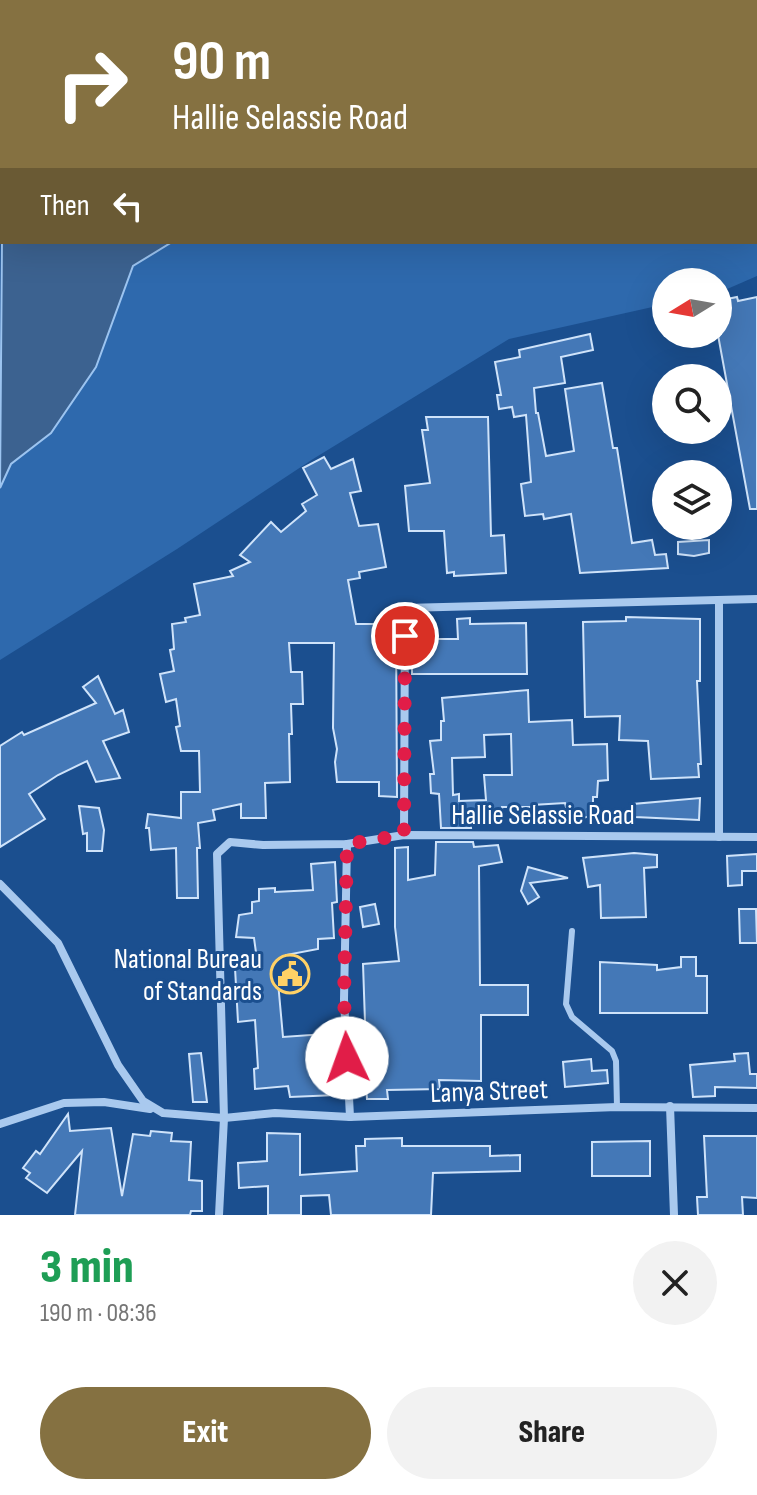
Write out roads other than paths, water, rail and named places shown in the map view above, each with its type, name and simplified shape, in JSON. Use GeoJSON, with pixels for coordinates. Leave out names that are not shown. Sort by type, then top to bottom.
{"type":"FeatureCollection","features":[{"type":"Feature","properties":{"kind":"street"},"geometry":{"type":"LineString","coordinates":[[404,835],[405,608],[757,599]]}},
{"type":"Feature","properties":{"kind":"street"},"geometry":{"type":"LineString","coordinates":[[719,601],[719,837]]}},
{"type":"Feature","properties":{"kind":"street","name":"Hallie Selassie Road"},"geometry":{"type":"LineString","coordinates":[[219,1215],[224,1118],[217,854],[220,848],[230,842],[263,845],[347,844],[404,835],[757,837]]}},
{"type":"Feature","properties":{"kind":"street"},"geometry":{"type":"LineString","coordinates":[[347,844],[344,999],[350,1117]]}},
{"type":"Feature","properties":{"kind":"street"},"geometry":{"type":"LineString","coordinates":[[0,884],[58,943],[118,1065],[143,1101],[155,1110]]}},
{"type":"Feature","properties":{"kind":"street","name":"Lanya Street"},"geometry":{"type":"LineString","coordinates":[[0,1124],[64,1103],[90,1101],[163,1113],[224,1118],[275,1113],[350,1117],[617,1107],[757,1108]]}},
{"type":"Feature","properties":{"kind":"street"},"geometry":{"type":"LineString","coordinates":[[670,1106],[674,1215]]}},
{"type":"Feature","properties":{"kind":"lane"},"geometry":{"type":"LineString","coordinates":[[572,931],[566,1004],[572,1017],[612,1051],[616,1061],[617,1107]]}},
{"type":"Feature","properties":{"kind":"place","name":"National Bureau of Standards"},"geometry":{"type":"Point","coordinates":[290,974]}}]}
